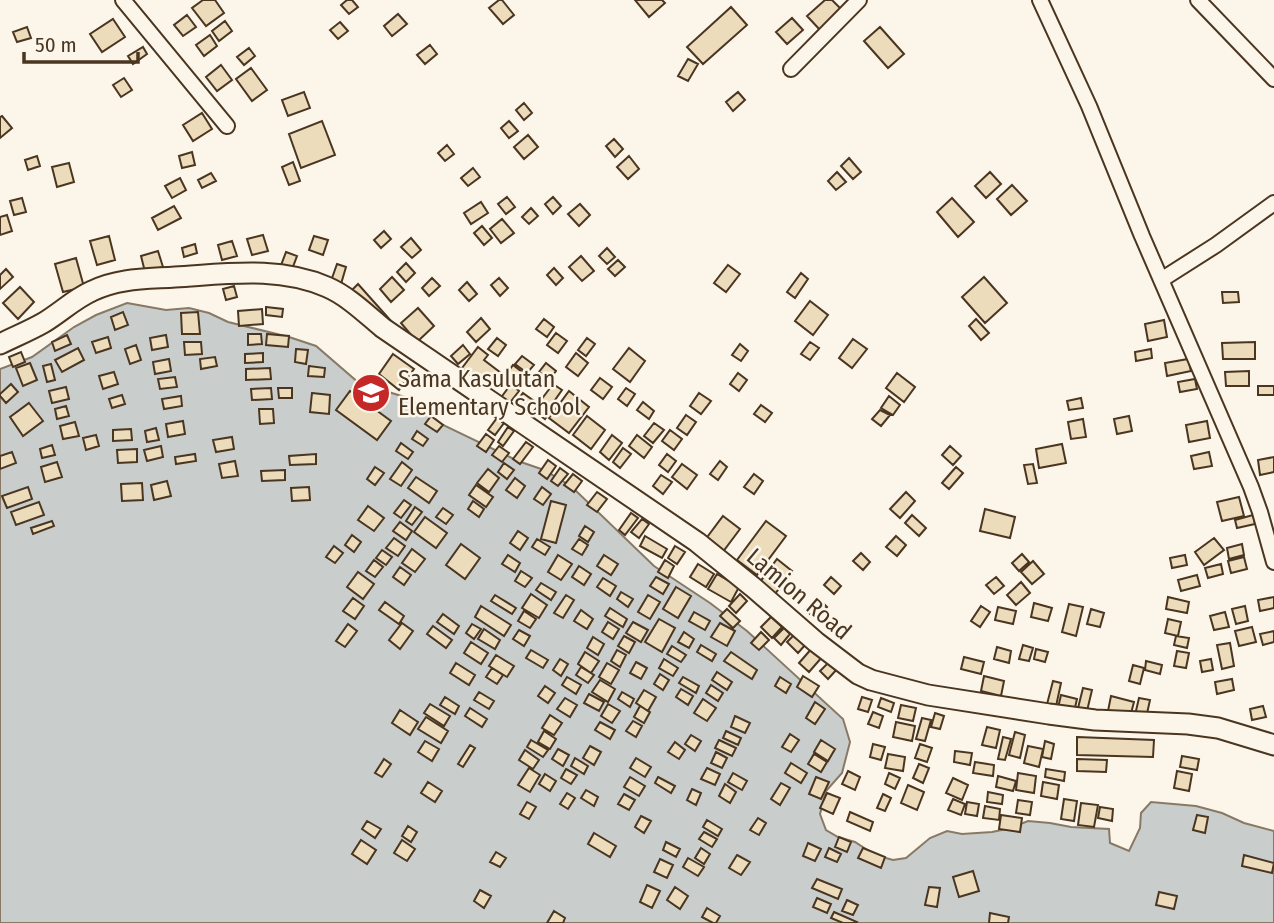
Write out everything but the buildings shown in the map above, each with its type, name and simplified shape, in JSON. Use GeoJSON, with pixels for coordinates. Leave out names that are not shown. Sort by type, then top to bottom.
{"type":"FeatureCollection","features":[{"type":"Feature","properties":{"kind":"street"},"geometry":{"type":"LineString","coordinates":[[123,0],[228,126]]}},
{"type":"Feature","properties":{"kind":"street"},"geometry":{"type":"LineString","coordinates":[[791,69],[859,0]]}},
{"type":"Feature","properties":{"kind":"street"},"geometry":{"type":"LineString","coordinates":[[1040,0],[1099,128],[1161,280],[1251,487],[1274,562]]}},
{"type":"Feature","properties":{"kind":"street"},"geometry":{"type":"LineString","coordinates":[[1198,0],[1274,79]]}},
{"type":"Feature","properties":{"kind":"street"},"geometry":{"type":"LineString","coordinates":[[1161,280],[1274,203]]}},
{"type":"Feature","properties":{"kind":"street","name":"Lamion Road"},"geometry":{"type":"LineString","coordinates":[[0,344],[43,323],[91,291],[113,282],[249,272],[286,276],[330,288],[383,328],[697,542],[816,642],[871,681],[928,695],[1049,714],[1095,720],[1218,728],[1274,745]]}},
{"type":"Feature","properties":{"kind":"shaded area"},"geometry":{"type":"Polygon","coordinates":[[[127,303],[166,310],[189,308],[228,322],[316,346],[359,383],[408,398],[443,425],[518,461],[544,470],[571,486],[654,566],[747,631],[843,719],[850,742],[842,773],[826,791],[820,814],[826,830],[838,837],[855,842],[875,855],[893,860],[906,858],[930,838],[947,831],[962,834],[992,832],[1028,821],[1109,829],[1110,843],[1129,851],[1140,828],[1141,813],[1151,802],[1196,806],[1274,831],[1274,923],[0,923],[0,369],[32,357],[74,327],[127,303]]]}},
{"type":"Feature","properties":{"kind":"place","name":"Sama Kasulutan Elementary School"},"geometry":{"type":"Point","coordinates":[371,393]}}]}
